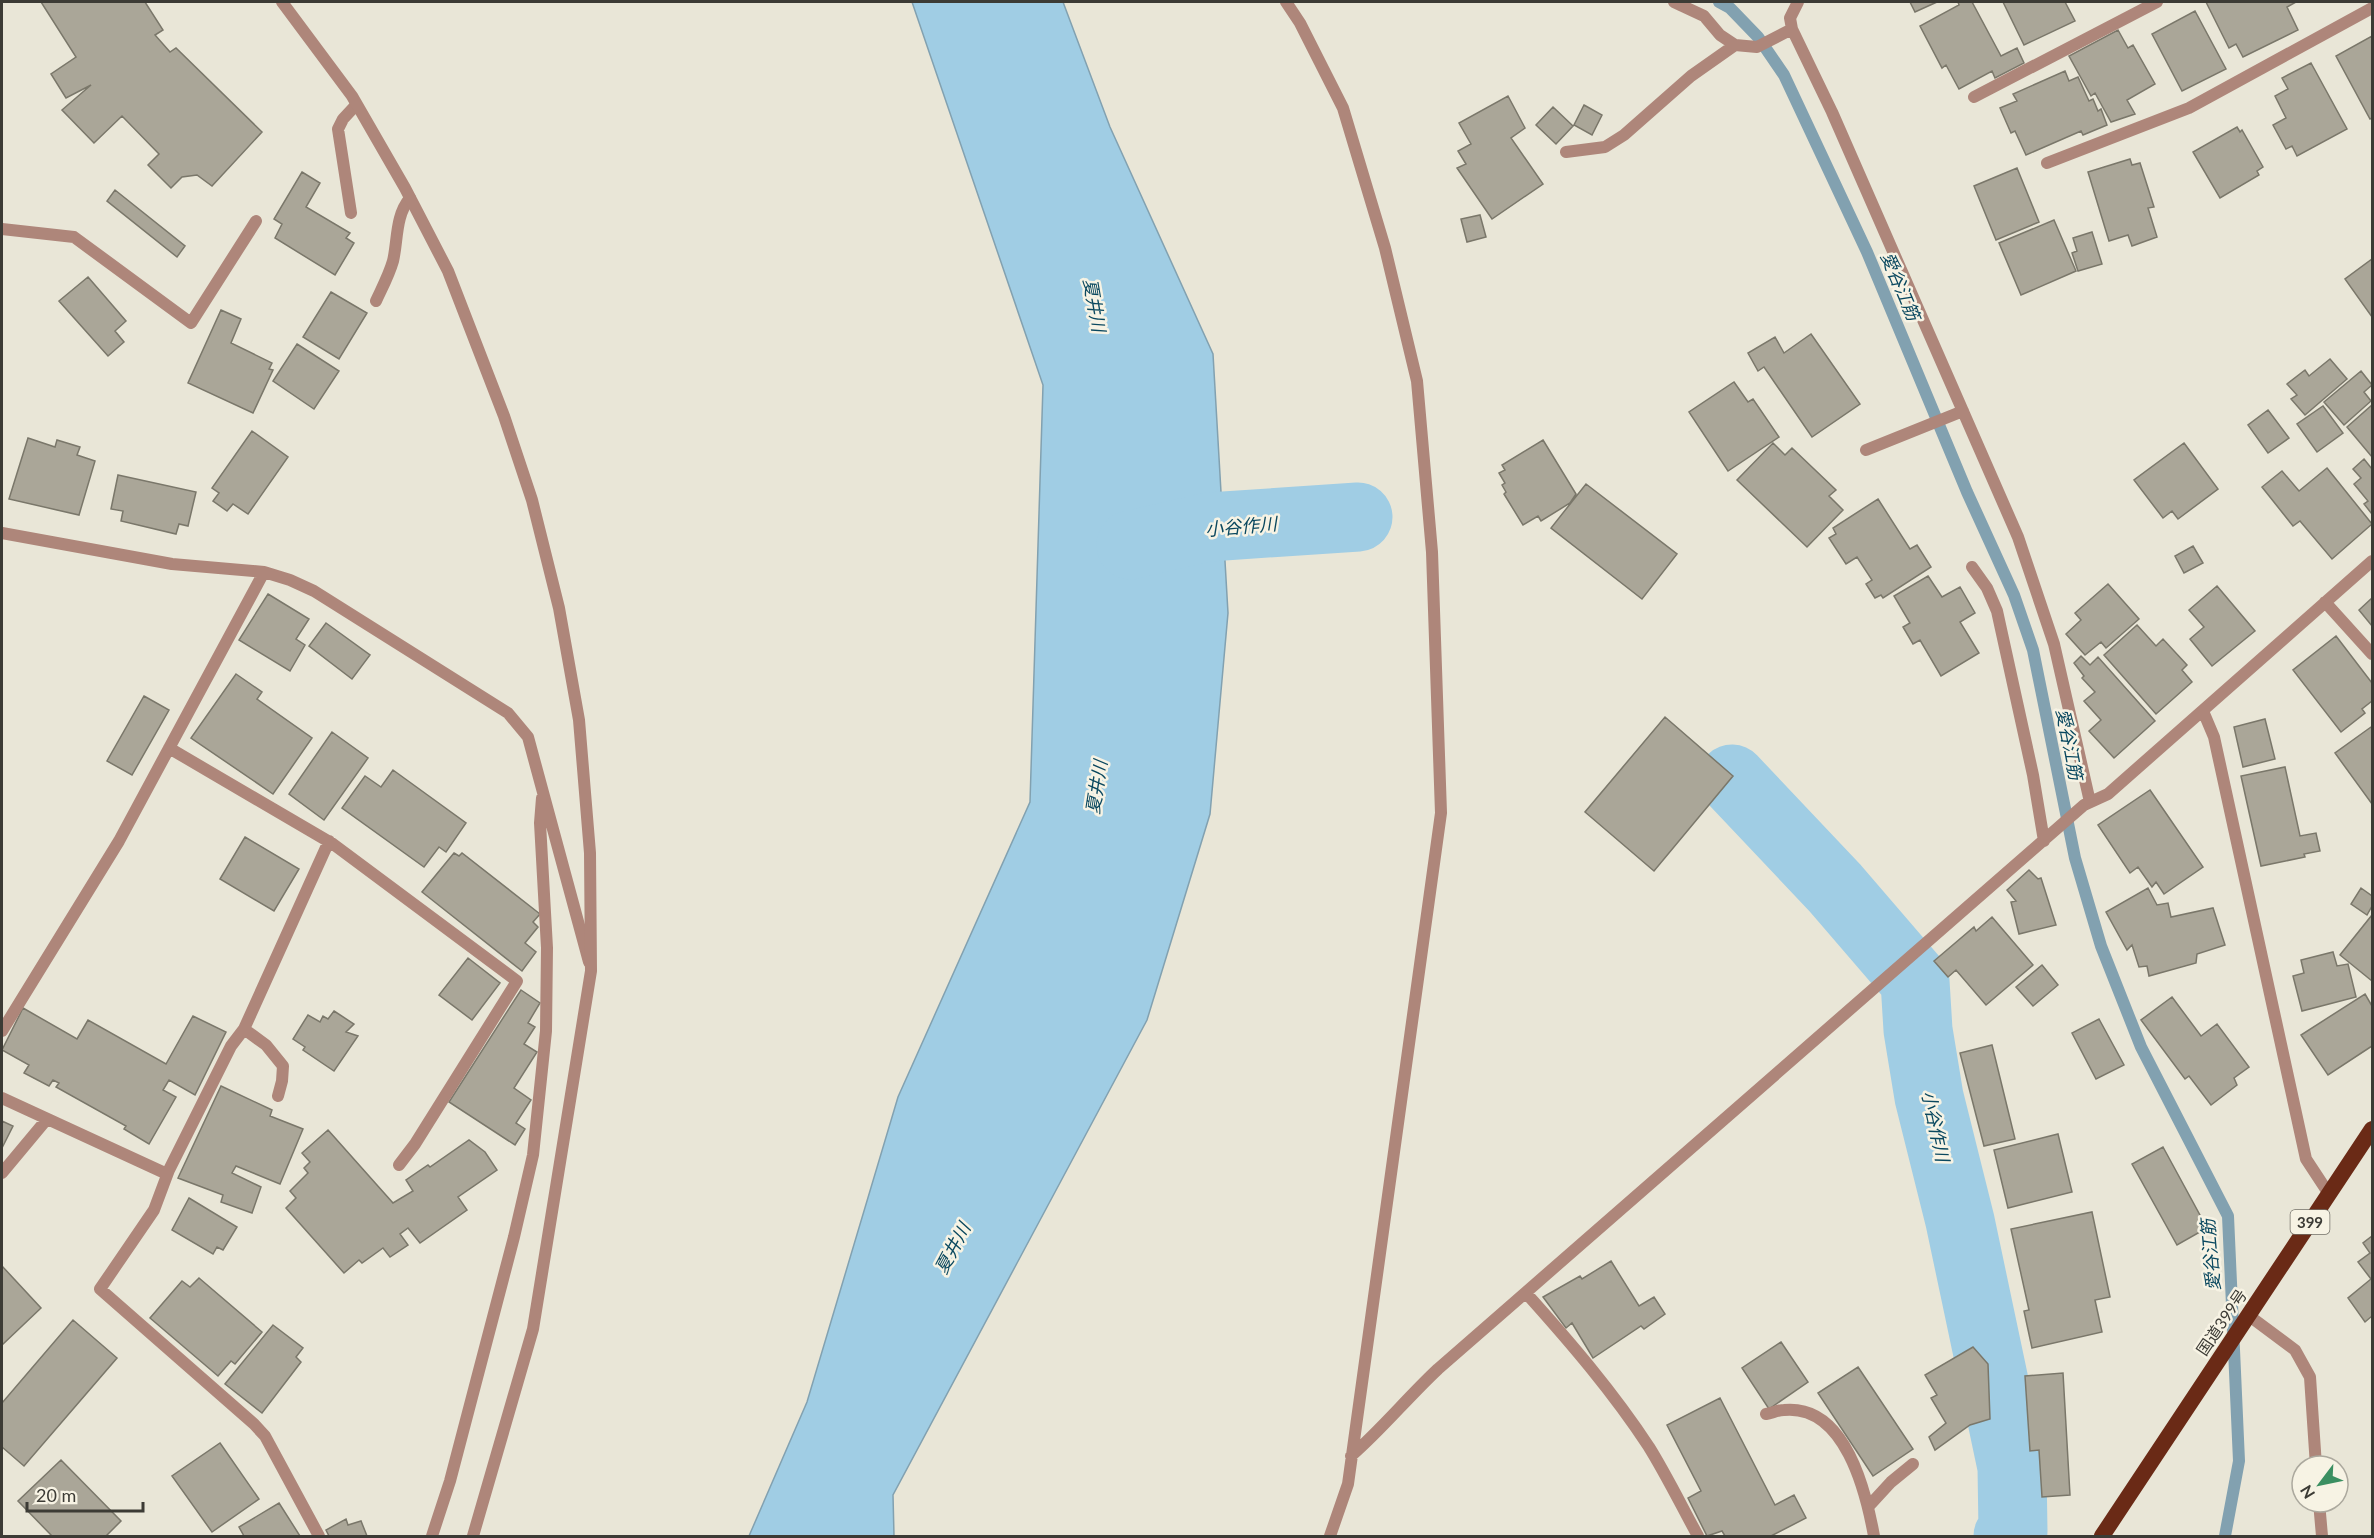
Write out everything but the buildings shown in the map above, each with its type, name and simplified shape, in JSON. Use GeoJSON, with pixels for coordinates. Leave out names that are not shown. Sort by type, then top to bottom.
{"type":"FeatureCollection","features":[{"type":"Feature","properties":{"kind":"highway","name":"国道399号"},"geometry":{"type":"LineString","coordinates":[[2102,1536],[2373,1129]]}},
{"type":"Feature","properties":{"kind":"street"},"geometry":{"type":"LineString","coordinates":[[282,2],[356,105],[410,198],[448,271],[504,416],[532,500],[559,608],[579,720],[590,853],[591,972],[533,1329],[473,1536]]}},
{"type":"Feature","properties":{"kind":"street"},"geometry":{"type":"LineString","coordinates":[[1286,2],[1300,23],[1343,108],[1385,248],[1418,381],[1432,552],[1441,813],[1348,1484],[1330,1536]]}},
{"type":"Feature","properties":{"kind":"street"},"geometry":{"type":"LineString","coordinates":[[1674,2],[1704,16],[1720,35],[1735,45],[1757,47],[1792,29]]}},
{"type":"Feature","properties":{"kind":"street"},"geometry":{"type":"LineString","coordinates":[[1798,2],[1790,18],[1792,29],[1832,112],[2018,537],[2054,644],[2087,804]]}},
{"type":"Feature","properties":{"kind":"street"},"geometry":{"type":"LineString","coordinates":[[1974,97],[2157,2]]}},
{"type":"Feature","properties":{"kind":"street"},"geometry":{"type":"LineString","coordinates":[[2047,163],[2189,108],[2373,8]]}},
{"type":"Feature","properties":{"kind":"street"},"geometry":{"type":"LineString","coordinates":[[1566,152],[1605,147],[1624,135],[1691,76],[1735,45]]}},
{"type":"Feature","properties":{"kind":"street"},"geometry":{"type":"LineString","coordinates":[[351,213],[338,129],[343,119],[356,105]]}},
{"type":"Feature","properties":{"kind":"street"},"geometry":{"type":"LineString","coordinates":[[376,301],[393,260],[400,217],[410,198]]}},
{"type":"Feature","properties":{"kind":"street"},"geometry":{"type":"LineString","coordinates":[[2,229],[74,237],[191,323],[256,221]]}},
{"type":"Feature","properties":{"kind":"street"},"geometry":{"type":"LineString","coordinates":[[1866,450],[1963,411]]}},
{"type":"Feature","properties":{"kind":"street"},"geometry":{"type":"LineString","coordinates":[[2,533],[172,564],[264,572],[290,579],[314,591],[508,713],[528,737],[591,972]]}},
{"type":"Feature","properties":{"kind":"street"},"geometry":{"type":"LineString","coordinates":[[1352,1456],[1382,1430],[1405,1401],[1526,1293],[2044,840],[2087,804],[2108,794],[2373,561]]}},
{"type":"Feature","properties":{"kind":"street"},"geometry":{"type":"LineString","coordinates":[[1972,567],[1987,588],[1997,611],[2044,840]]}},
{"type":"Feature","properties":{"kind":"street"},"geometry":{"type":"LineString","coordinates":[[2,1031],[119,841],[264,572]]}},
{"type":"Feature","properties":{"kind":"street"},"geometry":{"type":"LineString","coordinates":[[2325,602],[2373,654]]}},
{"type":"Feature","properties":{"kind":"street"},"geometry":{"type":"LineString","coordinates":[[2203,711],[2214,737],[2306,1159],[2329,1194]]}},
{"type":"Feature","properties":{"kind":"street"},"geometry":{"type":"LineString","coordinates":[[169,748],[329,841],[518,981],[416,1144],[399,1165]]}},
{"type":"Feature","properties":{"kind":"street"},"geometry":{"type":"LineString","coordinates":[[432,1536],[450,1481],[514,1237],[533,1155],[546,1031],[547,948],[540,823],[543,790]]}},
{"type":"Feature","properties":{"kind":"street"},"geometry":{"type":"LineString","coordinates":[[319,1536],[265,1436],[100,1289],[154,1210],[167,1174],[231,1046],[244,1029],[329,841]]}},
{"type":"Feature","properties":{"kind":"street"},"geometry":{"type":"LineString","coordinates":[[244,1029],[266,1045],[283,1066],[278,1096]]}},
{"type":"Feature","properties":{"kind":"street"},"geometry":{"type":"LineString","coordinates":[[2,1098],[167,1174]]}},
{"type":"Feature","properties":{"kind":"street"},"geometry":{"type":"LineString","coordinates":[[2,1173],[47,1119]]}},
{"type":"Feature","properties":{"kind":"street"},"geometry":{"type":"LineString","coordinates":[[1526,1293],[1579,1352],[1634,1425],[1650,1449],[1698,1536]]}},
{"type":"Feature","properties":{"kind":"street"},"geometry":{"type":"LineString","coordinates":[[2248,1315],[2295,1350],[2310,1377],[2315,1454]]}},
{"type":"Feature","properties":{"kind":"street"},"geometry":{"type":"LineString","coordinates":[[1766,1414],[1785,1410],[1804,1412],[1834,1430],[1857,1472],[1874,1536]]}},
{"type":"Feature","properties":{"kind":"street"},"geometry":{"type":"LineString","coordinates":[[1868,1507],[1891,1482],[1913,1464]]}},
{"type":"Feature","properties":{"kind":"street"},"geometry":{"type":"LineString","coordinates":[[2320,1514],[2322,1536]]}},
{"type":"Feature","properties":{"kind":"water","name":"夏井川"},"geometry":{"type":"Polygon","coordinates":[[[912,2],[1063,2],[1110,127],[1213,354],[1228,613],[1210,814],[1147,1020],[893,1495],[894,1536],[749,1536],[807,1402],[898,1097],[1030,802],[1043,385],[912,2]]]}},
{"type":"Feature","properties":{"kind":"waterway","name":"愛谷江筋"},"geometry":{"type":"LineString","coordinates":[[1719,2],[1730,8],[1758,37],[1784,75],[1867,252],[1967,492],[2014,595],[2033,650],[2075,858],[2101,946],[2141,1047],[2228,1216],[2239,1461],[2225,1536]]}},
{"type":"Feature","properties":{"kind":"waterway","name":"小谷作川"},"geometry":{"type":"LineString","coordinates":[[1131,545],[1209,527],[1358,517]]}},
{"type":"Feature","properties":{"kind":"waterway","name":"小谷作川"},"geometry":{"type":"LineString","coordinates":[[1732,779],[1835,888],[1915,981],[1918,1030],[1929,1097],[1960,1221],[2012,1467],[2013,1531],[2008,1536]]}}]}
